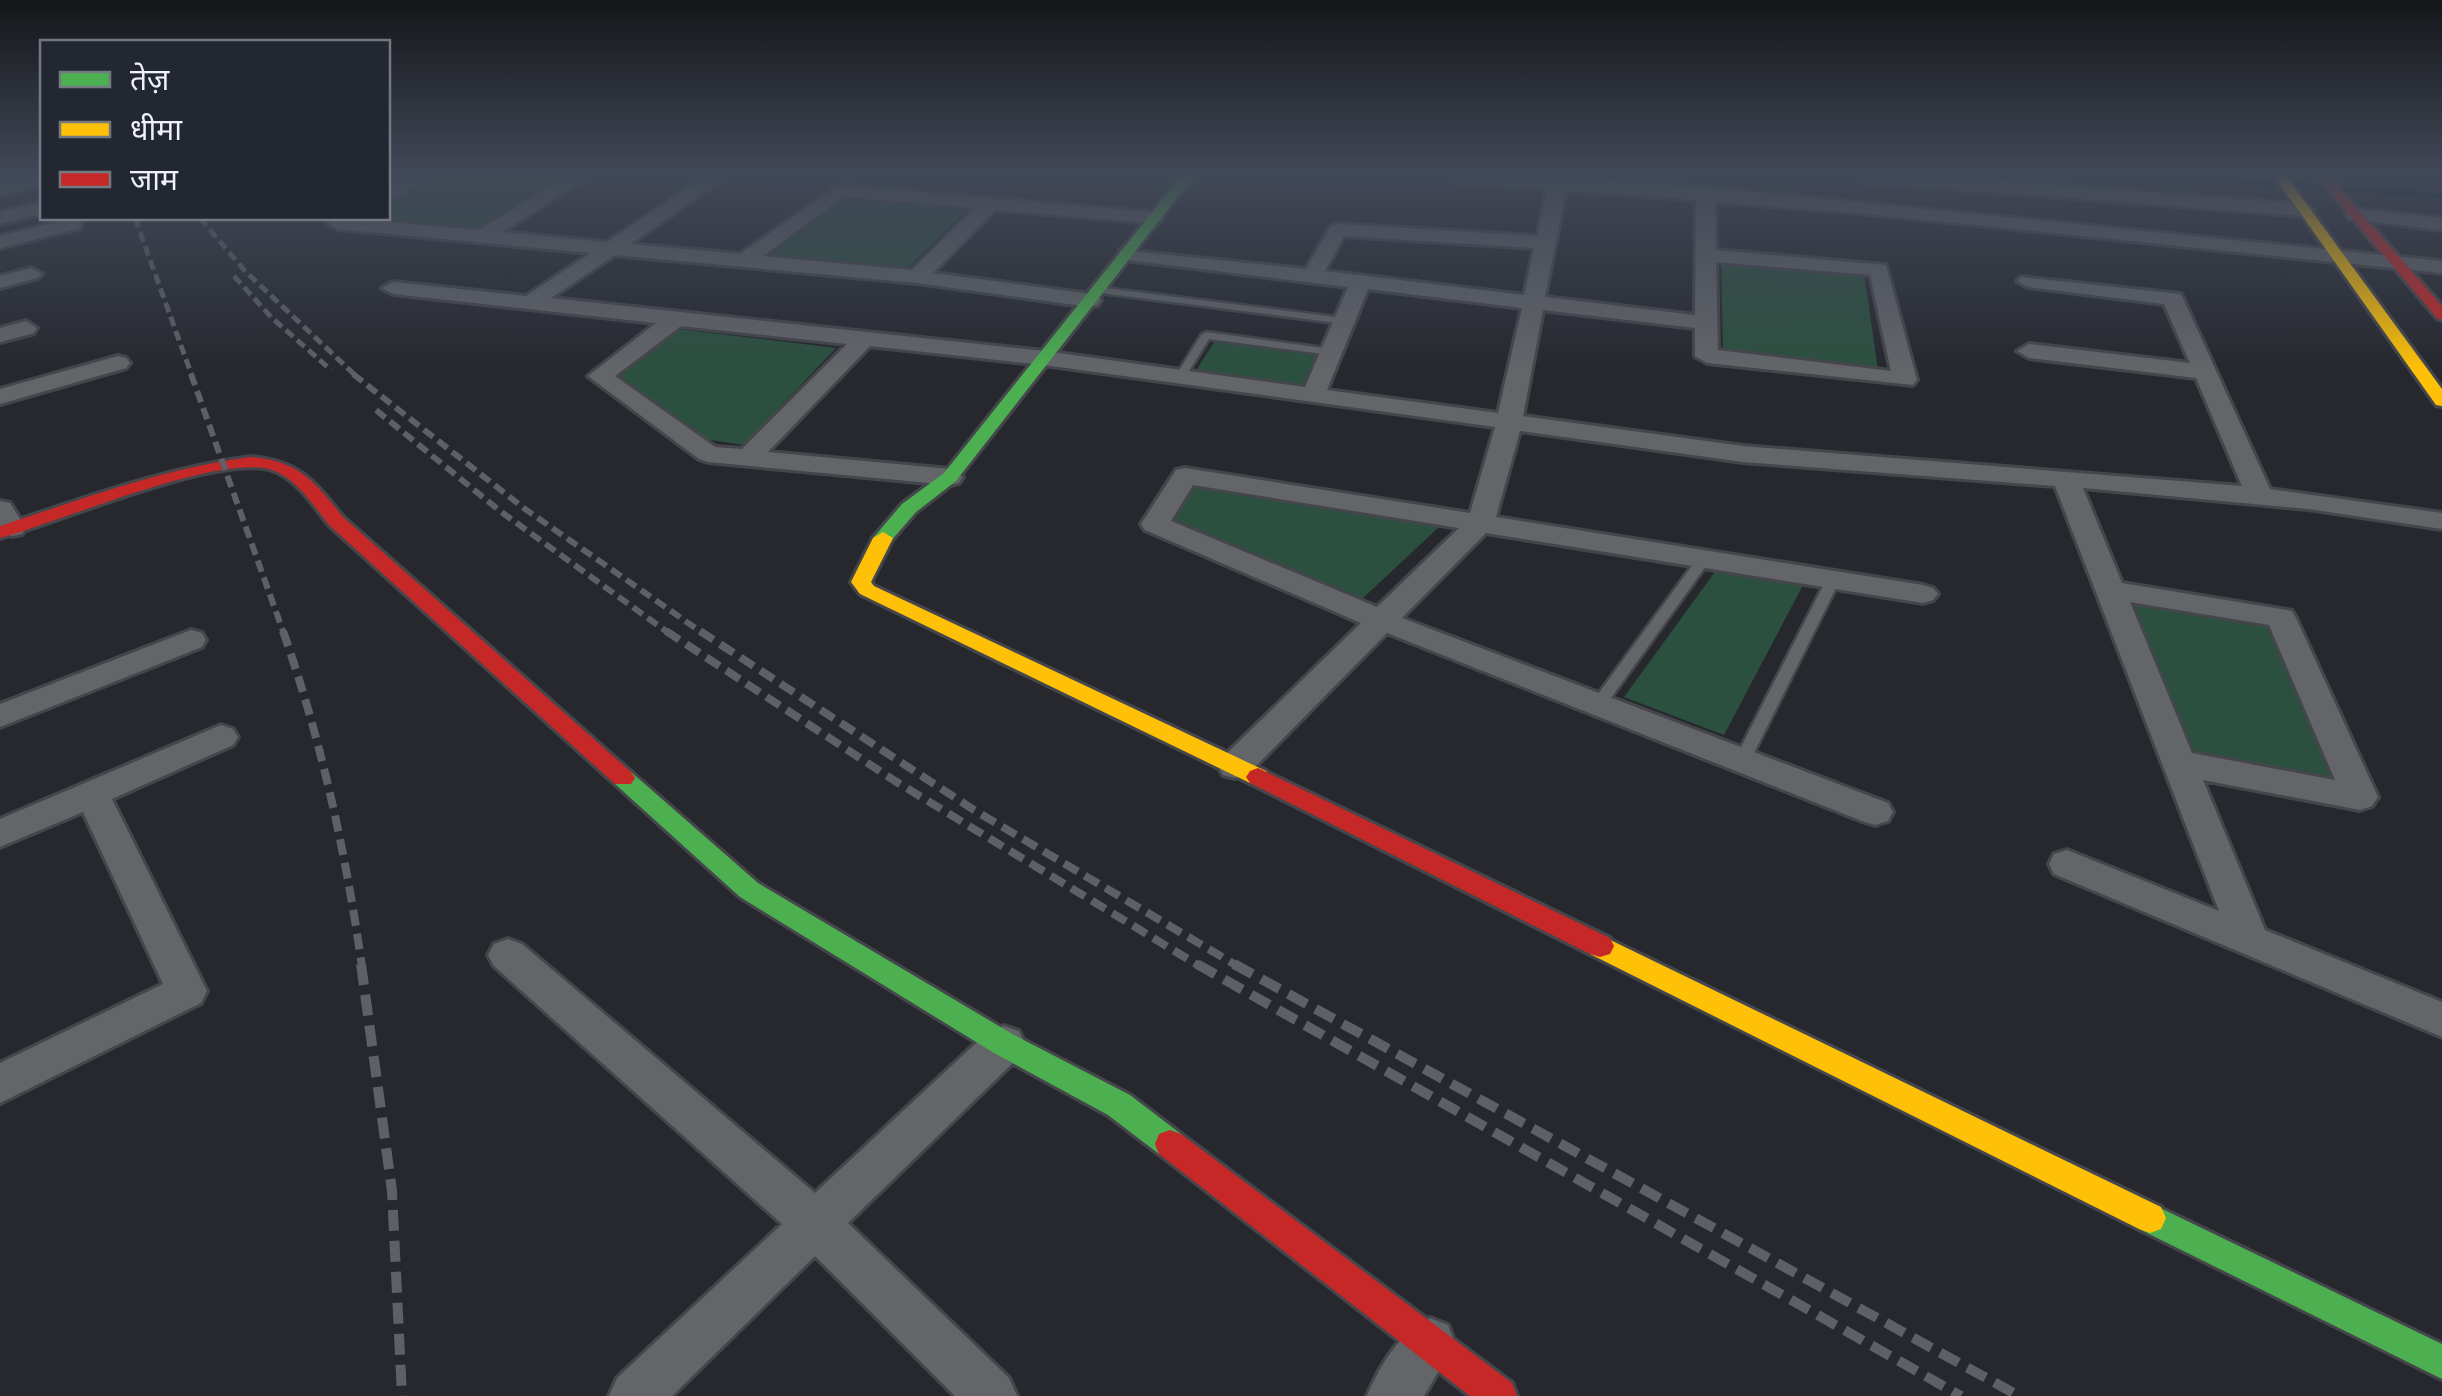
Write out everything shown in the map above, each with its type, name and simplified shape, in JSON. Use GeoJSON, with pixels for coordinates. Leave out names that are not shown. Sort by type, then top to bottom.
{"type":"FeatureCollection","features":[{"type":"Feature","properties":{"kind":"street"},"geometry":{"type":"LineString","coordinates":[[537,241],[1094,295]]}},
{"type":"Feature","properties":{"kind":"street"},"geometry":{"type":"LineString","coordinates":[[530,302],[620,241]]}},
{"type":"Feature","properties":{"kind":"street"},"geometry":{"type":"LineString","coordinates":[[744,261],[771,241]]}},
{"type":"Feature","properties":{"kind":"street"},"geometry":{"type":"LineString","coordinates":[[916,276],[952,241]]}},
{"type":"Feature","properties":{"kind":"street"},"geometry":{"type":"LineString","coordinates":[[1136,241],[950,476],[912,501],[864,568],[862,582],[867,590],[1236,766],[2442,1362]]}},
{"type":"Feature","properties":{"kind":"street"},"geometry":{"type":"LineString","coordinates":[[1312,276],[1332,241]]}},
{"type":"Feature","properties":{"kind":"street"},"geometry":{"type":"LineString","coordinates":[[1236,766],[1480,523],[1492,494],[1548,244],[1505,241]]}},
{"type":"Feature","properties":{"kind":"street"},"geometry":{"type":"LineString","coordinates":[[1706,241],[1707,356],[1905,380],[1879,268],[1706,254]]}},
{"type":"Feature","properties":{"kind":"street"},"geometry":{"type":"LineString","coordinates":[[2172,241],[2442,267]]}},
{"type":"Feature","properties":{"kind":"street"},"geometry":{"type":"LineString","coordinates":[[2327,241],[2442,401]]}},
{"type":"Feature","properties":{"kind":"street"},"geometry":{"type":"LineString","coordinates":[[2378,241],[2442,316]]}},
{"type":"Feature","properties":{"kind":"street"},"geometry":{"type":"LineString","coordinates":[[1126,254],[1706,323]]}},
{"type":"Feature","properties":{"kind":"street"},"geometry":{"type":"LineString","coordinates":[[0,282],[31,274]]}},
{"type":"Feature","properties":{"kind":"street"},"geometry":{"type":"LineString","coordinates":[[1313,395],[1361,282]]}},
{"type":"Feature","properties":{"kind":"street"},"geometry":{"type":"LineString","coordinates":[[2028,282],[2173,299],[2260,496]]}},
{"type":"Feature","properties":{"kind":"street"},"geometry":{"type":"LineString","coordinates":[[393,288],[1044,358],[1742,454],[2260,496],[2442,521]]}},
{"type":"Feature","properties":{"kind":"street"},"geometry":{"type":"LineString","coordinates":[[676,318],[600,376],[708,454],[950,476]]}},
{"type":"Feature","properties":{"kind":"street"},"geometry":{"type":"LineString","coordinates":[[0,335],[26,328]]}},
{"type":"Feature","properties":{"kind":"street"},"geometry":{"type":"LineString","coordinates":[[749,457],[864,339]]}},
{"type":"Feature","properties":{"kind":"street"},"geometry":{"type":"LineString","coordinates":[[2029,352],[2205,372]]}},
{"type":"Feature","properties":{"kind":"street"},"geometry":{"type":"LineString","coordinates":[[0,397],[118,363]]}},
{"type":"Feature","properties":{"kind":"street"},"geometry":{"type":"LineString","coordinates":[[4,523],[220,464],[246,460],[292,470],[336,522],[749,890],[1004,1044],[1119,1105],[1499,1396]]}},
{"type":"Feature","properties":{"kind":"street"},"geometry":{"type":"LineString","coordinates":[[1874,812],[1383,621],[1155,524],[1186,476],[1923,594]]}},
{"type":"Feature","properties":{"kind":"street"},"geometry":{"type":"LineString","coordinates":[[2066,480],[2250,940]]}},
{"type":"Feature","properties":{"kind":"street"},"geometry":{"type":"LineString","coordinates":[[2110,590],[2282,618],[2360,797],[2179,763]]}},
{"type":"Feature","properties":{"kind":"street"},"geometry":{"type":"LineString","coordinates":[[0,716],[192,640]]}},
{"type":"Feature","properties":{"kind":"street"},"geometry":{"type":"LineString","coordinates":[[0,834],[221,737]]}},
{"type":"Feature","properties":{"kind":"street"},"geometry":{"type":"LineString","coordinates":[[0,1084],[187,992],[92,794]]}},
{"type":"Feature","properties":{"kind":"street"},"geometry":{"type":"LineString","coordinates":[[2066,864],[2442,1020]]}},
{"type":"Feature","properties":{"kind":"street"},"geometry":{"type":"LineString","coordinates":[[508,955],[817,1225],[991,1396]]}},
{"type":"Feature","properties":{"kind":"street"},"geometry":{"type":"LineString","coordinates":[[635,1396],[1004,1044]]}},
{"type":"Feature","properties":{"kind":"street"},"geometry":{"type":"LineString","coordinates":[[1394,1396],[1430,1343]]}},
{"type":"Feature","properties":{"kind":"lane"},"geometry":{"type":"LineString","coordinates":[[1094,295],[1344,321]]}},
{"type":"Feature","properties":{"kind":"lane"},"geometry":{"type":"LineString","coordinates":[[1180,377],[1206,335],[1331,352]]}},
{"type":"Feature","properties":{"kind":"lane"},"geometry":{"type":"LineString","coordinates":[[1598,705],[1704,559]]}},
{"type":"Feature","properties":{"kind":"lane"},"geometry":{"type":"LineString","coordinates":[[1742,761],[1833,580]]}},
{"type":"Feature","properties":{"kind":"green space"},"geometry":{"type":"Polygon","coordinates":[[[787,241],[935,241],[904,272],[769,256],[787,241]]]}},
{"type":"Feature","properties":{"kind":"green space"},"geometry":{"type":"Polygon","coordinates":[[[1721,260],[1864,272],[1878,370],[1723,350],[1721,260]]]}},
{"type":"Feature","properties":{"kind":"green space"},"geometry":{"type":"Polygon","coordinates":[[[678,329],[836,348],[744,445],[704,439],[617,374],[678,329]]]}},
{"type":"Feature","properties":{"kind":"green space"},"geometry":{"type":"Polygon","coordinates":[[[1215,341],[1318,355],[1303,387],[1195,372],[1215,341]]]}},
{"type":"Feature","properties":{"kind":"green space"},"geometry":{"type":"Polygon","coordinates":[[[1192,485],[1440,526],[1362,599],[1165,522],[1192,485]]]}},
{"type":"Feature","properties":{"kind":"green space"},"geometry":{"type":"Polygon","coordinates":[[[1717,569],[1803,585],[1724,735],[1624,697],[1717,569]]]}},
{"type":"Feature","properties":{"kind":"green space"},"geometry":{"type":"Polygon","coordinates":[[[2130,602],[2268,625],[2334,783],[2192,754],[2130,602]]]}},
{"type":"Feature","properties":{"kind":"railway"},"geometry":{"type":"LineString","coordinates":[[143,241],[192,376]]}},
{"type":"Feature","properties":{"kind":"railway"},"geometry":{"type":"LineString","coordinates":[[220,241],[245,271],[356,376]]}},
{"type":"Feature","properties":{"kind":"railway"},"geometry":{"type":"LineString","coordinates":[[234,276],[271,317],[331,370]]}},
{"type":"Feature","properties":{"kind":"railway"},"geometry":{"type":"LineString","coordinates":[[191,374],[284,633]]}},
{"type":"Feature","properties":{"kind":"railway"},"geometry":{"type":"LineString","coordinates":[[353,374],[525,509],[704,634]]}},
{"type":"Feature","properties":{"kind":"railway"},"geometry":{"type":"LineString","coordinates":[[376,410],[500,511],[670,634]]}},
{"type":"Feature","properties":{"kind":"railway"},"geometry":{"type":"LineString","coordinates":[[666,631],[895,781],[1201,967]]}},
{"type":"Feature","properties":{"kind":"railway"},"geometry":{"type":"LineString","coordinates":[[700,631],[974,810],[1239,967]]}},
{"type":"Feature","properties":{"kind":"railway"},"geometry":{"type":"LineString","coordinates":[[284,633],[331,797],[362,967]]}},
{"type":"Feature","properties":{"kind":"railway"},"geometry":{"type":"LineString","coordinates":[[361,964],[392,1191],[402,1396]]}},
{"type":"Feature","properties":{"kind":"railway"},"geometry":{"type":"LineString","coordinates":[[1197,964],[1961,1396]]}},
{"type":"Feature","properties":{"kind":"railway"},"geometry":{"type":"LineString","coordinates":[[1234,964],[2019,1396]]}},
{"type":"Feature","properties":{"kind":"traffic: fast"},"geometry":{"type":"LineString","coordinates":[[883,538],[909,508],[950,477],[1136,241]]}},
{"type":"Feature","properties":{"kind":"traffic: fast"},"geometry":{"type":"LineString","coordinates":[[623,778],[749,890],[1004,1044],[1119,1105],[1170,1144]]}},
{"type":"Feature","properties":{"kind":"traffic: fast"},"geometry":{"type":"LineString","coordinates":[[2150,1218],[2442,1362]]}},
{"type":"Feature","properties":{"kind":"traffic: slow"},"geometry":{"type":"LineString","coordinates":[[2327,241],[2442,401]]}},
{"type":"Feature","properties":{"kind":"traffic: slow"},"geometry":{"type":"LineString","coordinates":[[883,538],[861,582],[867,590],[1258,777]]}},
{"type":"Feature","properties":{"kind":"traffic: slow"},"geometry":{"type":"LineString","coordinates":[[1600,946],[2150,1218]]}},
{"type":"Feature","properties":{"kind":"traffic: jam"},"geometry":{"type":"LineString","coordinates":[[2378,241],[2442,315]]}},
{"type":"Feature","properties":{"kind":"traffic: jam"},"geometry":{"type":"LineString","coordinates":[[0,532],[181,475],[251,462],[274,464],[301,480],[336,521],[623,778]]}},
{"type":"Feature","properties":{"kind":"traffic: jam"},"geometry":{"type":"LineString","coordinates":[[1258,777],[1600,946]]}},
{"type":"Feature","properties":{"kind":"traffic: jam"},"geometry":{"type":"LineString","coordinates":[[1170,1144],[1499,1396]]}}]}
